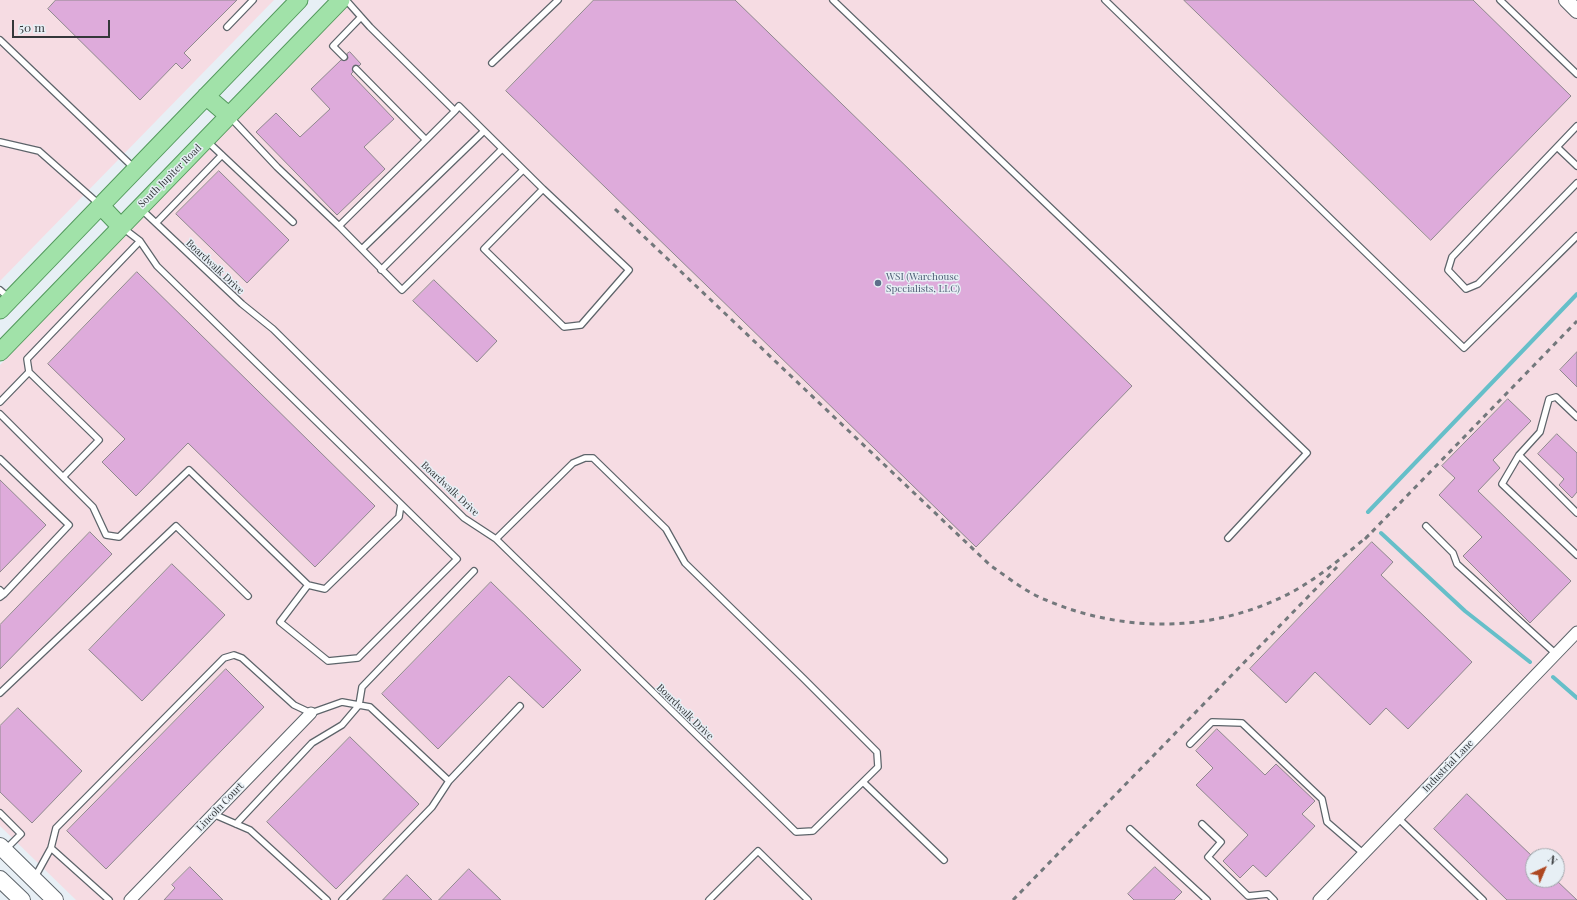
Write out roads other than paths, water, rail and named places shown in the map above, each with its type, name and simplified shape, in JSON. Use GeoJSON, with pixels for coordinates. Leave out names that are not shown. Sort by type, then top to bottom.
{"type":"FeatureCollection","features":[{"type":"Feature","properties":{"kind":"main road"},"geometry":{"type":"LineString","coordinates":[[3,300],[102,206],[299,0]]}},
{"type":"Feature","properties":{"kind":"main road","name":"South Jupiter Road"},"geometry":{"type":"LineString","coordinates":[[0,352],[341,0]]}},
{"type":"Feature","properties":{"kind":"main road"},"geometry":{"type":"LineString","coordinates":[[206,96],[229,116]]}},
{"type":"Feature","properties":{"kind":"main road"},"geometry":{"type":"LineString","coordinates":[[102,206],[121,226]]}},
{"type":"Feature","properties":{"kind":"main road"},"geometry":{"type":"LineString","coordinates":[[2,848],[56,900]]}},
{"type":"Feature","properties":{"kind":"main road"},"geometry":{"type":"LineString","coordinates":[[0,879],[18,899],[34,879]]}},
{"type":"Feature","properties":{"kind":"street"},"geometry":{"type":"LineString","coordinates":[[1566,0],[1577,12]]}},
{"type":"Feature","properties":{"kind":"street","name":"Industrial Lane"},"geometry":{"type":"LineString","coordinates":[[1319,900],[1556,654],[1575,638]]}},
{"type":"Feature","properties":{"kind":"street","name":"Lincoln Court"},"geometry":{"type":"LineString","coordinates":[[130,900],[311,713]]}},
{"type":"Feature","properties":{"kind":"lane"},"geometry":{"type":"LineString","coordinates":[[227,28],[253,0]]}},
{"type":"Feature","properties":{"kind":"lane"},"geometry":{"type":"LineString","coordinates":[[346,0],[370,27],[455,111]]}},
{"type":"Feature","properties":{"kind":"lane"},"geometry":{"type":"LineString","coordinates":[[492,63],[558,0]]}},
{"type":"Feature","properties":{"kind":"lane"},"geometry":{"type":"LineString","coordinates":[[833,0],[1307,453],[1228,538]]}},
{"type":"Feature","properties":{"kind":"lane"},"geometry":{"type":"LineString","coordinates":[[1105,0],[1464,348],[1577,236]]}},
{"type":"Feature","properties":{"kind":"lane"},"geometry":{"type":"LineString","coordinates":[[1500,0],[1577,74]]}},
{"type":"Feature","properties":{"kind":"lane"},"geometry":{"type":"LineString","coordinates":[[344,58],[333,46],[361,17]]}},
{"type":"Feature","properties":{"kind":"lane"},"geometry":{"type":"LineString","coordinates":[[0,40],[136,170]]}},
{"type":"Feature","properties":{"kind":"lane"},"geometry":{"type":"LineString","coordinates":[[356,69],[426,140]]}},
{"type":"Feature","properties":{"kind":"lane"},"geometry":{"type":"LineString","coordinates":[[339,226],[459,106],[543,190],[629,270],[580,325],[564,327],[484,249],[543,190]]}},
{"type":"Feature","properties":{"kind":"lane"},"geometry":{"type":"LineString","coordinates":[[229,116],[277,167],[339,226],[402,290],[523,170]]}},
{"type":"Feature","properties":{"kind":"lane"},"geometry":{"type":"LineString","coordinates":[[1577,126],[1452,257],[1448,270],[1466,289],[1478,284],[1577,183]]}},
{"type":"Feature","properties":{"kind":"lane"},"geometry":{"type":"LineString","coordinates":[[362,249],[484,131]]}},
{"type":"Feature","properties":{"kind":"lane"},"geometry":{"type":"LineString","coordinates":[[206,140],[293,222]]}},
{"type":"Feature","properties":{"kind":"lane"},"geometry":{"type":"LineString","coordinates":[[0,142],[39,151],[102,206]]}},
{"type":"Feature","properties":{"kind":"lane"},"geometry":{"type":"LineString","coordinates":[[1557,147],[1577,166]]}},
{"type":"Feature","properties":{"kind":"lane"},"geometry":{"type":"LineString","coordinates":[[382,270],[502,149]]}},
{"type":"Feature","properties":{"kind":"lane"},"geometry":{"type":"LineString","coordinates":[[156,223],[222,155]]}},
{"type":"Feature","properties":{"kind":"lane","name":"Boardwalk Drive"},"geometry":{"type":"LineString","coordinates":[[139,207],[242,304],[273,329],[464,518],[496,539],[796,832],[813,831],[878,767],[876,752],[803,678],[685,563],[666,529],[593,458],[585,458],[574,463],[496,539]]}},
{"type":"Feature","properties":{"kind":"lane"},"geometry":{"type":"LineString","coordinates":[[121,226],[140,241],[157,266],[457,559],[358,658],[328,661],[280,622],[308,585]]}},
{"type":"Feature","properties":{"kind":"lane"},"geometry":{"type":"LineString","coordinates":[[63,477],[99,440],[29,372],[27,359],[140,241]]}},
{"type":"Feature","properties":{"kind":"lane"},"geometry":{"type":"LineString","coordinates":[[0,402],[29,372]]}},
{"type":"Feature","properties":{"kind":"lane"},"geometry":{"type":"LineString","coordinates":[[1577,417],[1556,397],[1549,399],[1540,432],[1519,456],[1502,484],[1577,555]]}},
{"type":"Feature","properties":{"kind":"lane"},"geometry":{"type":"LineString","coordinates":[[0,414],[93,507],[106,535],[119,537],[189,470],[308,585],[325,589],[399,517],[401,504]]}},
{"type":"Feature","properties":{"kind":"lane"},"geometry":{"type":"LineString","coordinates":[[1519,456],[1577,513]]}},
{"type":"Feature","properties":{"kind":"lane"},"geometry":{"type":"LineString","coordinates":[[0,459],[69,525],[1,594]]}},
{"type":"Feature","properties":{"kind":"lane"},"geometry":{"type":"LineString","coordinates":[[0,693],[176,526],[248,596]]}},
{"type":"Feature","properties":{"kind":"lane"},"geometry":{"type":"LineString","coordinates":[[1426,526],[1453,553],[1457,564],[1556,654]]}},
{"type":"Feature","properties":{"kind":"lane"},"geometry":{"type":"LineString","coordinates":[[236,824],[312,743],[342,725],[359,705],[362,687],[474,571]]}},
{"type":"Feature","properties":{"kind":"lane"},"geometry":{"type":"LineString","coordinates":[[34,879],[51,848],[56,828],[224,658],[234,655],[242,658],[294,705],[311,713],[342,702],[370,707],[449,781]]}},
{"type":"Feature","properties":{"kind":"lane"},"geometry":{"type":"LineString","coordinates":[[342,900],[432,807],[449,781],[520,706]]}},
{"type":"Feature","properties":{"kind":"lane"},"geometry":{"type":"LineString","coordinates":[[1190,744],[1212,722],[1242,723],[1322,799],[1327,822],[1364,854]]}},
{"type":"Feature","properties":{"kind":"lane"},"geometry":{"type":"LineString","coordinates":[[863,782],[944,860]]}},
{"type":"Feature","properties":{"kind":"lane"},"geometry":{"type":"LineString","coordinates":[[0,813],[21,834],[2,848]]}},
{"type":"Feature","properties":{"kind":"lane"},"geometry":{"type":"LineString","coordinates":[[213,814],[250,830],[327,900]]}},
{"type":"Feature","properties":{"kind":"lane"},"geometry":{"type":"LineString","coordinates":[[1398,818],[1483,900]]}},
{"type":"Feature","properties":{"kind":"lane"},"geometry":{"type":"LineString","coordinates":[[1202,824],[1221,842],[1208,857],[1248,896],[1268,894],[1274,900]]}},
{"type":"Feature","properties":{"kind":"lane"},"geometry":{"type":"LineString","coordinates":[[1130,829],[1207,900]]}},
{"type":"Feature","properties":{"kind":"lane"},"geometry":{"type":"LineString","coordinates":[[51,848],[109,900]]}},
{"type":"Feature","properties":{"kind":"lane"},"geometry":{"type":"LineString","coordinates":[[709,900],[758,851],[808,900]]}},
{"type":"Feature","properties":{"kind":"waterway"},"geometry":{"type":"LineString","coordinates":[[1368,512],[1577,294]]}},
{"type":"Feature","properties":{"kind":"waterway"},"geometry":{"type":"LineString","coordinates":[[1381,533],[1465,611],[1530,662]]}},
{"type":"Feature","properties":{"kind":"waterway"},"geometry":{"type":"LineString","coordinates":[[1553,677],[1577,698]]}},
{"type":"Feature","properties":{"kind":"railway"},"geometry":{"type":"LineString","coordinates":[[615,209],[991,566],[1039,597],[1070,609],[1102,618],[1134,623],[1167,624],[1200,622],[1232,615],[1264,605],[1294,591],[1342,558],[1369,535]]}},
{"type":"Feature","properties":{"kind":"railway"},"geometry":{"type":"LineString","coordinates":[[1365,539],[1577,321]]}},
{"type":"Feature","properties":{"kind":"railway"},"geometry":{"type":"LineString","coordinates":[[1013,900],[1337,567]]}},
{"type":"Feature","properties":{"kind":"place","name":"WSI (Warehouse Specialists, LLC)"},"geometry":{"type":"Point","coordinates":[878,283]}}]}
